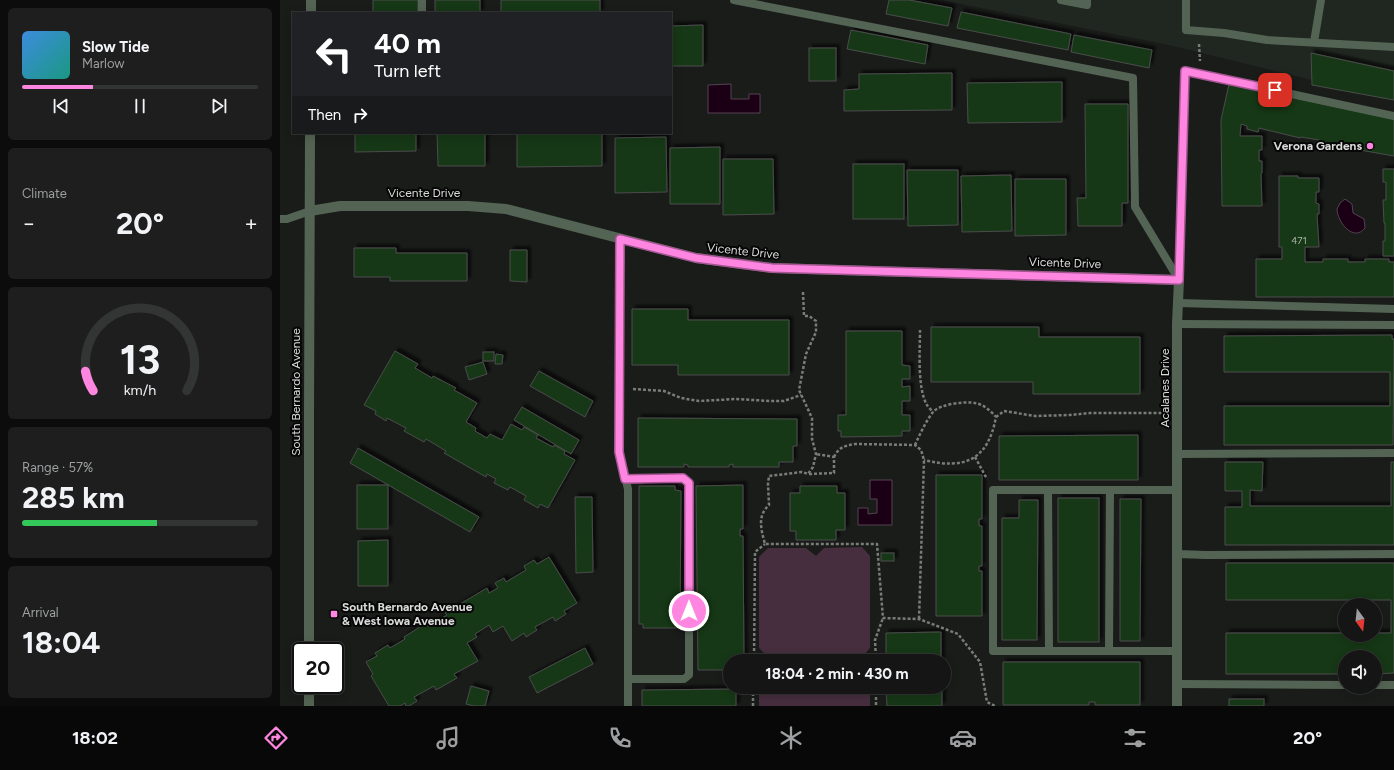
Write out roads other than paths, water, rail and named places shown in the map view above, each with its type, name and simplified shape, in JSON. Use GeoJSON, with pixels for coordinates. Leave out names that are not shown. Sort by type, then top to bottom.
{"type":"FeatureCollection","features":[{"type":"Feature","properties":{"kind":"street"},"geometry":{"type":"LineString","coordinates":[[311,0],[311,12]]}},
{"type":"Feature","properties":{"kind":"street","name":"South Bernardo Avenue"},"geometry":{"type":"LineString","coordinates":[[309,642],[310,134]]}},
{"type":"Feature","properties":{"kind":"street","name":"Vicente Drive"},"geometry":{"type":"LineString","coordinates":[[310,211],[339,206],[468,206],[506,209],[696,258],[772,268],[1179,280]]}},
{"type":"Feature","properties":{"kind":"street","name":"Acalanes Drive"},"geometry":{"type":"LineString","coordinates":[[1177,706],[1177,324],[1179,280]]}},
{"type":"Feature","properties":{"kind":"street"},"geometry":{"type":"LineString","coordinates":[[309,694],[309,706]]}},
{"type":"Feature","properties":{"kind":"lane"},"geometry":{"type":"LineString","coordinates":[[422,0],[422,12]]}},
{"type":"Feature","properties":{"kind":"lane"},"geometry":{"type":"LineString","coordinates":[[734,0],[1133,78],[1134,207],[1179,280]]}},
{"type":"Feature","properties":{"kind":"lane"},"geometry":{"type":"LineString","coordinates":[[1061,0],[1086,5],[1087,0]]}},
{"type":"Feature","properties":{"kind":"lane"},"geometry":{"type":"LineString","coordinates":[[1186,0],[1186,30],[1224,33],[1267,40],[1394,47]]}},
{"type":"Feature","properties":{"kind":"lane"},"geometry":{"type":"LineString","coordinates":[[1314,42],[1321,0]]}},
{"type":"Feature","properties":{"kind":"lane","name":"Acalanes Drive"},"geometry":{"type":"LineString","coordinates":[[1179,280],[1185,71],[1394,116]]}},
{"type":"Feature","properties":{"kind":"lane"},"geometry":{"type":"LineString","coordinates":[[280,219],[287,219],[310,211]]}},
{"type":"Feature","properties":{"kind":"lane"},"geometry":{"type":"LineString","coordinates":[[620,239],[619,452],[628,489],[628,706]]}},
{"type":"Feature","properties":{"kind":"lane"},"geometry":{"type":"LineString","coordinates":[[1178,302],[1394,308]]}},
{"type":"Feature","properties":{"kind":"lane"},"geometry":{"type":"LineString","coordinates":[[1177,324],[1394,325]]}},
{"type":"Feature","properties":{"kind":"lane"},"geometry":{"type":"LineString","coordinates":[[1178,454],[1394,453]]}},
{"type":"Feature","properties":{"kind":"lane"},"geometry":{"type":"LineString","coordinates":[[625,479],[683,478],[689,483],[689,675],[684,679],[628,679]]}},
{"type":"Feature","properties":{"kind":"lane"},"geometry":{"type":"LineString","coordinates":[[1177,651],[993,651],[993,490],[1178,490]]}},
{"type":"Feature","properties":{"kind":"lane"},"geometry":{"type":"LineString","coordinates":[[1048,490],[1049,651]]}},
{"type":"Feature","properties":{"kind":"lane"},"geometry":{"type":"LineString","coordinates":[[1109,651],[1110,490]]}},
{"type":"Feature","properties":{"kind":"lane"},"geometry":{"type":"LineString","coordinates":[[1177,554],[1394,554]]}},
{"type":"Feature","properties":{"kind":"lane"},"geometry":{"type":"LineString","coordinates":[[1177,684],[1338,685]]}},
{"type":"Feature","properties":{"kind":"lane"},"geometry":{"type":"LineString","coordinates":[[1382,685],[1394,685]]}},
{"type":"Feature","properties":{"kind":"place","name":"Verona Gardens"},"geometry":{"type":"Point","coordinates":[1370,146]}},
{"type":"Feature","properties":{"kind":"place","name":"South Bernardo Avenue & West Iowa Avenue"},"geometry":{"type":"Point","coordinates":[334,614]}}]}
